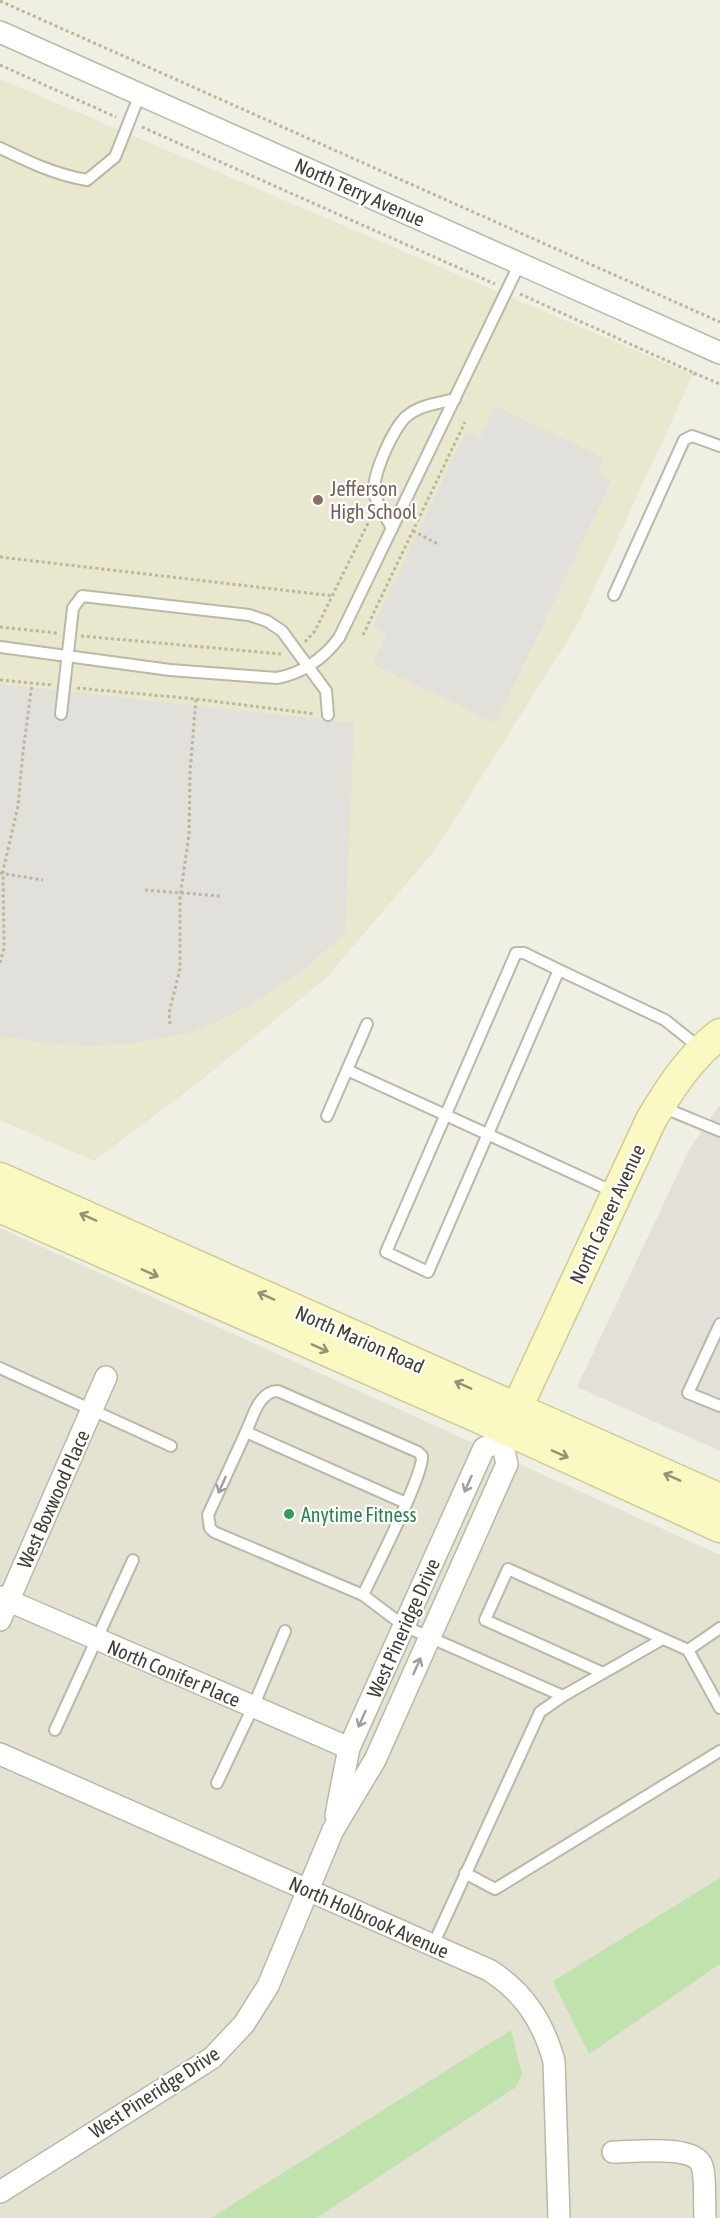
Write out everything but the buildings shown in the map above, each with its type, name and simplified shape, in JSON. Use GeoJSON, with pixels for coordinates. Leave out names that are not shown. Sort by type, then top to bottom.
{"type":"FeatureCollection","features":[{"type":"Feature","properties":{"kind":"main road","name":"North Career Avenue"},"geometry":{"type":"LineString","coordinates":[[508,1427],[651,1120],[676,1078],[711,1042]]}},
{"type":"Feature","properties":{"kind":"main road","name":"North Marion Road"},"geometry":{"type":"LineString","coordinates":[[0,1178],[508,1427],[720,1527]]}},
{"type":"Feature","properties":{"kind":"main road","name":"North Marion Road"},"geometry":{"type":"LineString","coordinates":[[0,1208],[508,1427],[720,1498]]}},
{"type":"Feature","properties":{"kind":"street","name":"North Terry Avenue"},"geometry":{"type":"LineString","coordinates":[[0,32],[720,353]]}},
{"type":"Feature","properties":{"kind":"street","name":"West Boxwood Place"},"geometry":{"type":"LineString","coordinates":[[0,1620],[4,1599],[106,1377]]}},
{"type":"Feature","properties":{"kind":"street","name":"West Pineridge Drive"},"geometry":{"type":"LineString","coordinates":[[333,1830],[349,1748],[484,1448],[508,1427]]}},
{"type":"Feature","properties":{"kind":"street","name":"West Pineridge Drive"},"geometry":{"type":"LineString","coordinates":[[0,2192],[212,2058],[244,2024],[268,1986],[333,1830],[375,1760],[507,1464],[508,1427]]}},
{"type":"Feature","properties":{"kind":"street","name":"North Conifer Place"},"geometry":{"type":"LineString","coordinates":[[4,1599],[349,1748]]}},
{"type":"Feature","properties":{"kind":"street","name":"North Holbrook Avenue"},"geometry":{"type":"LineString","coordinates":[[0,1754],[501,1977],[533,2010],[554,2061],[559,2218]]}},
{"type":"Feature","properties":{"kind":"street"},"geometry":{"type":"LineString","coordinates":[[613,2152],[682,2152],[693,2155],[702,2165],[705,2218]]}},
{"type":"Feature","properties":{"kind":"lane"},"geometry":{"type":"LineString","coordinates":[[0,148],[47,170],[87,180],[114,157],[140,94]]}},
{"type":"Feature","properties":{"kind":"lane"},"geometry":{"type":"LineString","coordinates":[[0,647],[170,670],[277,678],[309,667],[328,652],[339,638],[520,263]]}},
{"type":"Feature","properties":{"kind":"lane"},"geometry":{"type":"LineString","coordinates":[[392,528],[374,494],[374,482],[378,468],[406,416],[421,407],[455,399]]}},
{"type":"Feature","properties":{"kind":"lane"},"geometry":{"type":"LineString","coordinates":[[614,595],[684,440],[692,436],[720,446]]}},
{"type":"Feature","properties":{"kind":"lane"},"geometry":{"type":"LineString","coordinates":[[61,714],[73,608],[82,596],[249,615],[267,621],[282,631],[326,691],[328,715]]}},
{"type":"Feature","properties":{"kind":"lane"},"geometry":{"type":"LineString","coordinates":[[559,970],[428,1272],[386,1252],[516,953],[524,953],[711,1042]]}},
{"type":"Feature","properties":{"kind":"lane"},"geometry":{"type":"LineString","coordinates":[[327,1116],[368,1024]]}},
{"type":"Feature","properties":{"kind":"lane"},"geometry":{"type":"LineString","coordinates":[[347,1070],[617,1193]]}},
{"type":"Feature","properties":{"kind":"lane"},"geometry":{"type":"LineString","coordinates":[[659,1106],[720,1131]]}},
{"type":"Feature","properties":{"kind":"lane"},"geometry":{"type":"LineString","coordinates":[[720,1324],[688,1393],[720,1407]]}},
{"type":"Feature","properties":{"kind":"lane"},"geometry":{"type":"LineString","coordinates":[[0,1368],[171,1446]]}},
{"type":"Feature","properties":{"kind":"lane"},"geometry":{"type":"LineString","coordinates":[[363,1595],[420,1472],[422,1456],[418,1452],[278,1390],[271,1390],[262,1398],[208,1515],[210,1527],[214,1532],[363,1595],[404,1626],[563,1696]]}},
{"type":"Feature","properties":{"kind":"lane"},"geometry":{"type":"LineString","coordinates":[[246,1432],[406,1503]]}},
{"type":"Feature","properties":{"kind":"lane"},"geometry":{"type":"LineString","coordinates":[[55,1730],[133,1560]]}},
{"type":"Feature","properties":{"kind":"lane"},"geometry":{"type":"LineString","coordinates":[[603,1674],[485,1620],[507,1569],[661,1640],[688,1650],[720,1708]]}},
{"type":"Feature","properties":{"kind":"lane"},"geometry":{"type":"LineString","coordinates":[[688,1650],[720,1628]]}},
{"type":"Feature","properties":{"kind":"lane"},"geometry":{"type":"LineString","coordinates":[[217,1783],[253,1707],[285,1631]]}},
{"type":"Feature","properties":{"kind":"lane"},"geometry":{"type":"LineString","coordinates":[[433,1945],[540,1712],[563,1696],[661,1640]]}},
{"type":"Feature","properties":{"kind":"lane"},"geometry":{"type":"LineString","coordinates":[[710,1689],[720,1683]]}},
{"type":"Feature","properties":{"kind":"lane"},"geometry":{"type":"LineString","coordinates":[[465,1874],[495,1889],[720,1750]]}},
{"type":"Feature","properties":{"kind":"path"},"geometry":{"type":"LineString","coordinates":[[0,1],[720,322]]}},
{"type":"Feature","properties":{"kind":"path"},"geometry":{"type":"LineString","coordinates":[[0,65],[720,384]]}},
{"type":"Feature","properties":{"kind":"path"},"geometry":{"type":"LineString","coordinates":[[490,294],[495,284]]}},
{"type":"Feature","properties":{"kind":"path"},"geometry":{"type":"LineString","coordinates":[[363,635],[465,422]]}},
{"type":"Feature","properties":{"kind":"path"},"geometry":{"type":"LineString","coordinates":[[0,627],[285,655],[305,643],[315,631],[370,519],[369,512]]}},
{"type":"Feature","properties":{"kind":"path"},"geometry":{"type":"LineString","coordinates":[[413,531],[440,544]]}},
{"type":"Feature","properties":{"kind":"path"},"geometry":{"type":"LineString","coordinates":[[0,557],[334,596]]}},
{"type":"Feature","properties":{"kind":"path"},"geometry":{"type":"LineString","coordinates":[[0,680],[196,699],[328,715]]}},
{"type":"Feature","properties":{"kind":"path"},"geometry":{"type":"LineString","coordinates":[[0,963],[4,938],[1,873],[18,806],[32,683]]}},
{"type":"Feature","properties":{"kind":"path"},"geometry":{"type":"LineString","coordinates":[[170,1024],[170,1013],[180,969],[180,893],[189,835],[190,772],[196,699]]}},
{"type":"Feature","properties":{"kind":"path"},"geometry":{"type":"LineString","coordinates":[[1,873],[43,880]]}},
{"type":"Feature","properties":{"kind":"path"},"geometry":{"type":"LineString","coordinates":[[145,890],[220,896]]}},
{"type":"Feature","properties":{"kind":"shaded area","name":"Jefferson High School"},"geometry":{"type":"Polygon","coordinates":[[[0,79],[693,375],[578,624],[436,849],[326,978],[194,1086],[94,1161],[0,1120],[0,79]]]}},
{"type":"Feature","properties":{"kind":"shaded area"},"geometry":{"type":"Polygon","coordinates":[[[495,406],[604,458],[598,473],[612,480],[496,723],[373,664],[387,634],[373,627],[466,431],[480,438],[495,406]]]}},
{"type":"Feature","properties":{"kind":"shaded area"},"geometry":{"type":"Polygon","coordinates":[[[0,684],[354,723],[345,933],[302,971],[248,1007],[193,1032],[135,1043],[89,1046],[44,1043],[0,1036],[0,684]]]}},
{"type":"Feature","properties":{"kind":"shaded area"},"geometry":{"type":"Polygon","coordinates":[[[720,1105],[720,1451],[577,1387],[690,1148],[720,1105]]]}},
{"type":"Feature","properties":{"kind":"shaded area"},"geometry":{"type":"Polygon","coordinates":[[[0,1228],[720,1555],[720,2218],[0,2218],[0,1228]]]}},
{"type":"Feature","properties":{"kind":"green space"},"geometry":{"type":"Polygon","coordinates":[[[720,1878],[720,1964],[589,2054],[553,1981],[720,1878]]]}},
{"type":"Feature","properties":{"kind":"green space"},"geometry":{"type":"Polygon","coordinates":[[[511,2030],[522,2074],[516,2087],[316,2218],[211,2218],[511,2030]]]}},
{"type":"Feature","properties":{"kind":"place","name":"Jefferson High School"},"geometry":{"type":"Point","coordinates":[318,500]}},
{"type":"Feature","properties":{"kind":"place","name":"Anytime Fitness"},"geometry":{"type":"Point","coordinates":[289,1514]}}]}
